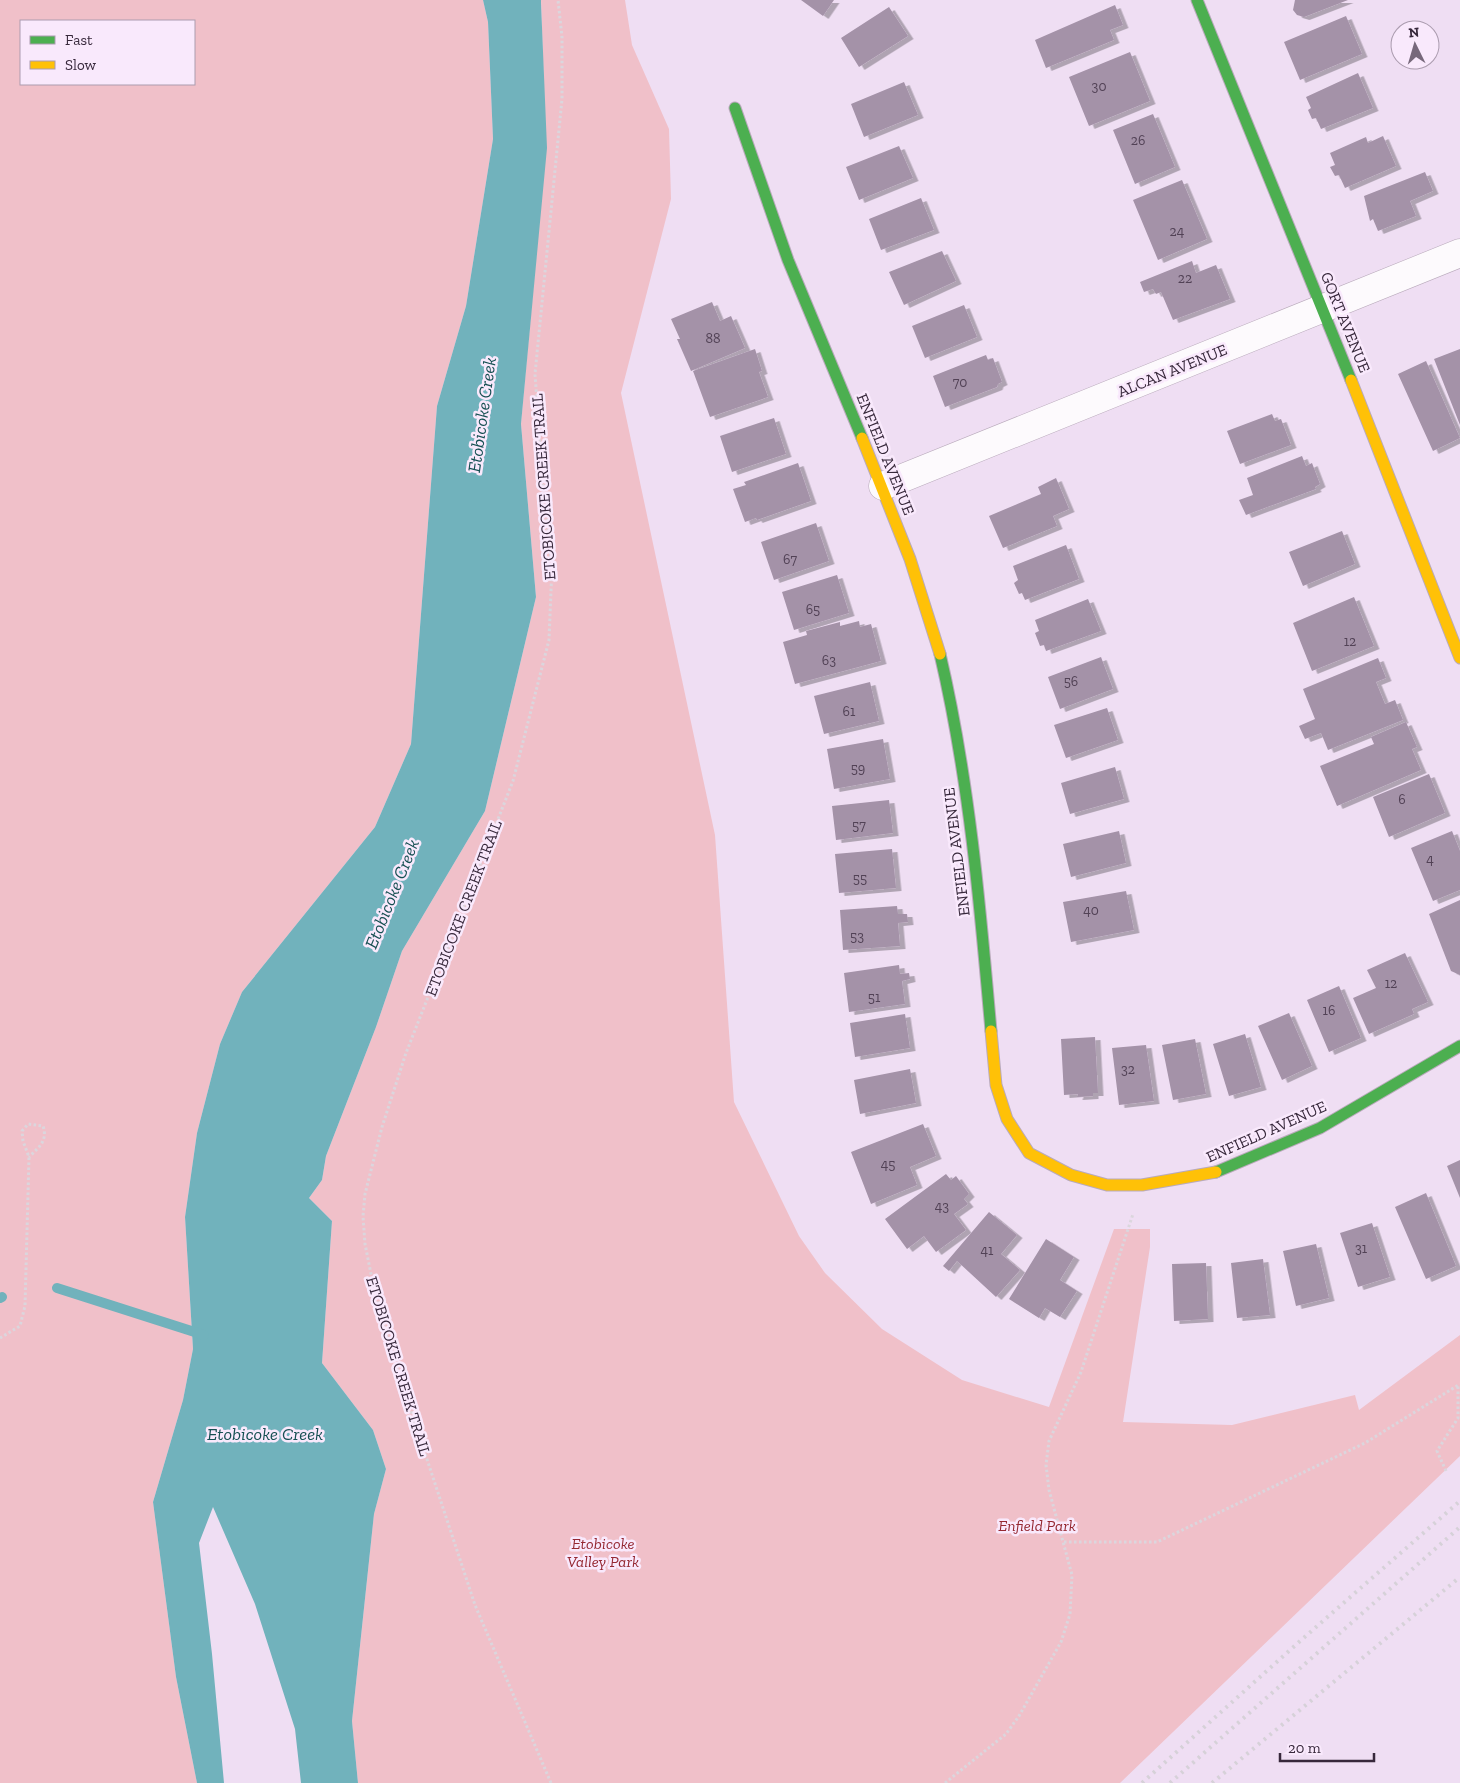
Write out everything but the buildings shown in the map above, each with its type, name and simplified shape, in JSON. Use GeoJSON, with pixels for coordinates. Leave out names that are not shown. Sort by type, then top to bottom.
{"type":"FeatureCollection","features":[{"type":"Feature","properties":{"kind":"street","name":"GORT AVENUE"},"geometry":{"type":"LineString","coordinates":[[1197,0],[1323,309],[1460,658]]}},
{"type":"Feature","properties":{"kind":"street","name":"ENFIELD AVENUE"},"geometry":{"type":"LineString","coordinates":[[735,108],[758,182],[807,308],[883,486],[923,596],[952,708],[972,830],[996,1085],[1007,1119],[1029,1152],[1071,1175],[1107,1185],[1142,1185],[1209,1174],[1320,1128],[1460,1046]]}},
{"type":"Feature","properties":{"kind":"street","name":"ALCAN AVENUE"},"geometry":{"type":"LineString","coordinates":[[883,486],[1460,253]]}},
{"type":"Feature","properties":{"kind":"path","name":"ETOBICOKE CREEK TRAIL"},"geometry":{"type":"LineString","coordinates":[[551,1783],[475,1605],[388,1341],[365,1244],[363,1216],[365,1194],[382,1127],[410,1044],[513,781],[550,640],[552,566],[543,488],[535,374],[562,99],[562,37],[558,0]]}},
{"type":"Feature","properties":{"kind":"path"},"geometry":{"type":"LineString","coordinates":[[0,1338],[20,1326],[25,1306],[28,1157],[22,1130],[28,1124],[37,1123],[43,1126],[46,1135],[44,1142],[28,1157]]}},
{"type":"Feature","properties":{"kind":"path"},"geometry":{"type":"LineString","coordinates":[[945,1783],[1006,1734],[1020,1716],[1062,1642],[1070,1614],[1072,1575],[1049,1490],[1046,1465],[1049,1441],[1081,1372],[1142,1185]]}},
{"type":"Feature","properties":{"kind":"path"},"geometry":{"type":"LineString","coordinates":[[1064,1542],[1157,1542],[1365,1442],[1459,1385]]}},
{"type":"Feature","properties":{"kind":"path"},"geometry":{"type":"LineString","coordinates":[[1446,1471],[1438,1452],[1458,1418],[1459,1385]]}},
{"type":"Feature","properties":{"kind":"green space"},"geometry":{"type":"Polygon","coordinates":[[[0,0],[483,0],[488,22],[493,139],[466,306],[437,406],[411,744],[375,827],[242,992],[220,1044],[197,1133],[185,1217],[193,1349],[183,1400],[153,1502],[176,1677],[197,1783],[0,1783],[0,0]]]}},
{"type":"Feature","properties":{"kind":"green space","name":"Etobicoke Valley Park"},"geometry":{"type":"Polygon","coordinates":[[[541,0],[625,0],[632,45],[669,129],[671,199],[621,393],[715,835],[734,1102],[799,1236],[825,1273],[882,1329],[962,1380],[1049,1407],[1114,1229],[1150,1229],[1150,1247],[1123,1422],[1232,1425],[1355,1395],[1359,1410],[1460,1335],[1460,1456],[1120,1783],[358,1783],[352,1721],[374,1514],[386,1469],[373,1430],[322,1363],[332,1221],[309,1198],[322,1180],[326,1156],[376,1027],[402,951],[485,811],[536,597],[521,424],[546,148],[541,0]]]}},
{"type":"Feature","properties":{"kind":"water","name":"Etobicoke Creek"},"geometry":{"type":"Polygon","coordinates":[[[483,0],[541,0],[547,148],[521,424],[536,597],[485,811],[402,951],[376,1027],[326,1156],[322,1180],[309,1198],[332,1221],[322,1363],[373,1430],[386,1469],[374,1514],[352,1721],[358,1783],[301,1783],[295,1729],[255,1604],[213,1507],[199,1543],[224,1783],[197,1783],[176,1677],[153,1502],[183,1400],[193,1349],[185,1217],[197,1133],[220,1044],[242,992],[375,827],[411,744],[437,406],[466,306],[493,139],[488,22],[483,0]]]}},
{"type":"Feature","properties":{"kind":"waterway"},"geometry":{"type":"LineString","coordinates":[[57,1288],[204,1335]]}},
{"type":"Feature","properties":{"kind":"railway"},"geometry":{"type":"LineString","coordinates":[[1142,1783],[1460,1501]]}},
{"type":"Feature","properties":{"kind":"railway"},"geometry":{"type":"LineString","coordinates":[[1170,1783],[1460,1527]]}},
{"type":"Feature","properties":{"kind":"railway"},"geometry":{"type":"LineString","coordinates":[[1212,1783],[1460,1577]]}},
{"type":"Feature","properties":{"kind":"traffic: fast"},"geometry":{"type":"LineString","coordinates":[[1197,0],[1351,380]]}},
{"type":"Feature","properties":{"kind":"traffic: fast"},"geometry":{"type":"LineString","coordinates":[[735,108],[788,260],[862,438]]}},
{"type":"Feature","properties":{"kind":"traffic: fast"},"geometry":{"type":"LineString","coordinates":[[940,654],[959,747],[966,794],[978,889],[991,1031]]}},
{"type":"Feature","properties":{"kind":"traffic: fast"},"geometry":{"type":"LineString","coordinates":[[1216,1172],[1320,1128],[1460,1046]]}},
{"type":"Feature","properties":{"kind":"traffic: slow"},"geometry":{"type":"LineString","coordinates":[[1351,380],[1460,658]]}},
{"type":"Feature","properties":{"kind":"traffic: slow"},"geometry":{"type":"LineString","coordinates":[[862,438],[910,559],[940,654]]}},
{"type":"Feature","properties":{"kind":"traffic: slow"},"geometry":{"type":"LineString","coordinates":[[991,1031],[996,1085],[1007,1119],[1029,1153],[1071,1175],[1107,1185],[1142,1185],[1216,1172]]}},
{"type":"Feature","properties":{"kind":"park label","name":"Enfield Park"},"geometry":{"type":"Point","coordinates":[1037,1525]}}]}
